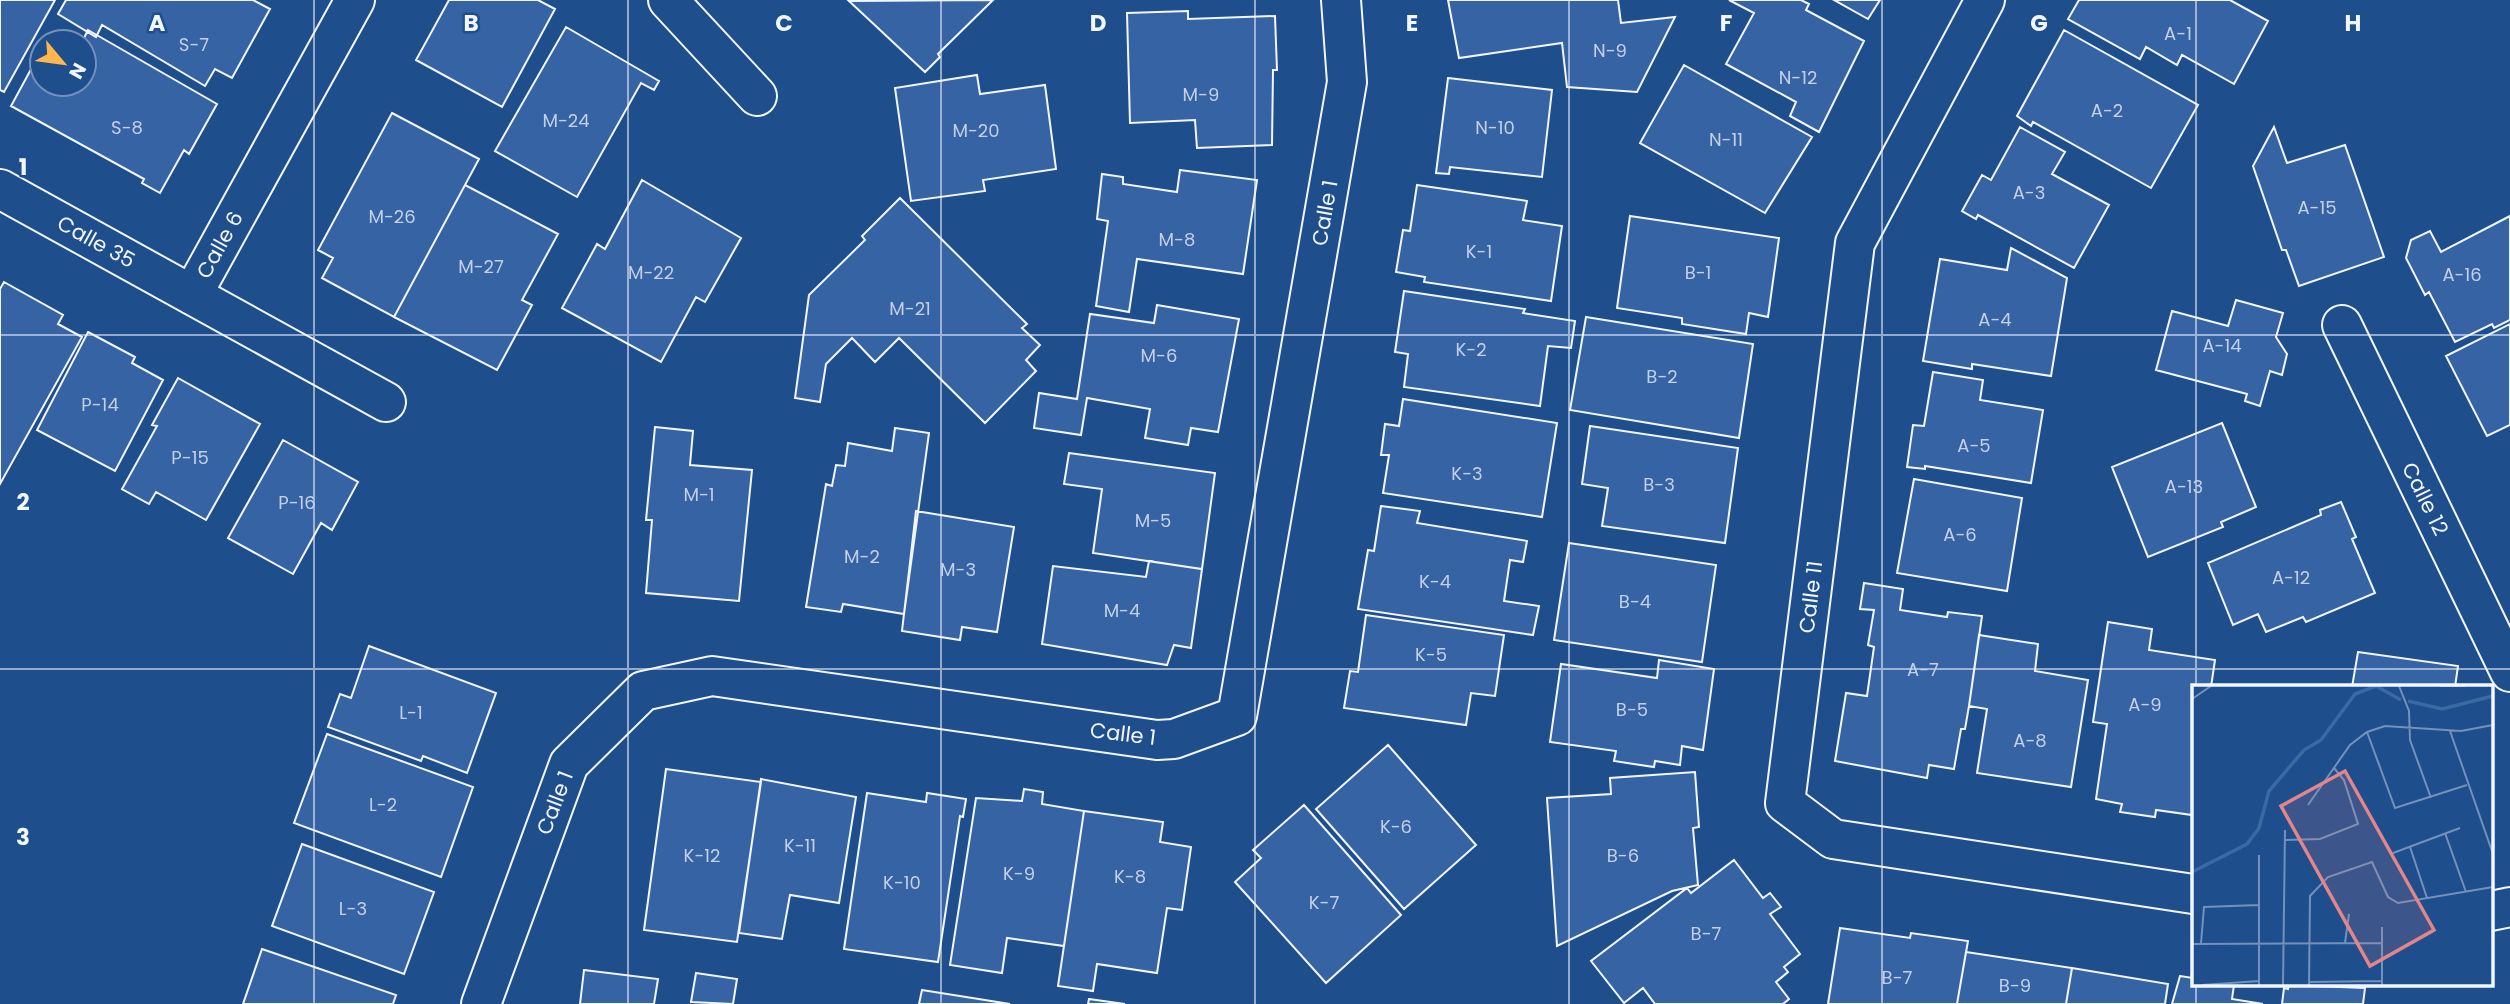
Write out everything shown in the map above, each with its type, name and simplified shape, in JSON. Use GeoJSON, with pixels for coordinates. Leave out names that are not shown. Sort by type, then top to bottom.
{"type":"FeatureCollection","features":[{"type":"Feature","properties":{"kind":"street","name":"Calle 6"},"geometry":{"type":"LineString","coordinates":[[355,0],[192,295],[386,402]]}},
{"type":"Feature","properties":{"kind":"street"},"geometry":{"type":"LineString","coordinates":[[668,0],[757,96]]}},
{"type":"Feature","properties":{"kind":"street","name":"Calle 1"},"geometry":{"type":"LineString","coordinates":[[481,1004],[569,764],[643,691],[712,676],[1157,740],[1174,739],[1237,716],[1347,82],[1341,0]]}},
{"type":"Feature","properties":{"kind":"street","name":"Calle 11"},"geometry":{"type":"LineString","coordinates":[[1985,0],[1855,243],[1785,803],[1833,839],[2192,894]]}},
{"type":"Feature","properties":{"kind":"street","name":"Calle 35"},"geometry":{"type":"LineString","coordinates":[[0,189],[192,295]]}},
{"type":"Feature","properties":{"kind":"street","name":"Calle 12"},"geometry":{"type":"LineString","coordinates":[[2342,325],[2510,673]]}},
{"type":"Feature","properties":{"kind":"street"},"geometry":{"type":"LineString","coordinates":[[2492,911],[2510,907]]}},
{"type":"Feature","properties":{"kind":"building"},"geometry":{"type":"Polygon","coordinates":[[[0,0],[55,0],[39,28],[28,28],[28,49],[4,92],[0,90],[0,0]]]}},
{"type":"Feature","properties":{"kind":"building"},"geometry":{"type":"Polygon","coordinates":[[[66,0],[253,0],[270,9],[232,78],[215,69],[205,86],[102,25],[98,33],[98,28],[81,28],[58,14],[66,0]]]}},
{"type":"Feature","properties":{"kind":"building"},"geometry":{"type":"Polygon","coordinates":[[[449,0],[538,0],[555,9],[502,107],[416,60],[449,0]]]}},
{"type":"Feature","properties":{"kind":"building"},"geometry":{"type":"Polygon","coordinates":[[[993,0],[938,54],[940,57],[925,72],[849,1],[993,0]]]}},
{"type":"Feature","properties":{"kind":"building"},"geometry":{"type":"Polygon","coordinates":[[[1448,0],[1618,0],[1621,23],[1675,17],[1637,92],[1567,87],[1562,43],[1459,58],[1448,0]]]}},
{"type":"Feature","properties":{"kind":"building"},"geometry":{"type":"Polygon","coordinates":[[[1729,0],[1801,0],[1809,4],[1806,10],[1864,41],[1819,132],[1790,116],[1796,102],[1726,64],[1754,13],[1729,0]]]}},
{"type":"Feature","properties":{"kind":"building"},"geometry":{"type":"Polygon","coordinates":[[[1834,0],[1880,0],[1868,19],[1834,0]]]}},
{"type":"Feature","properties":{"kind":"building"},"geometry":{"type":"Polygon","coordinates":[[[2079,0],[2230,0],[2268,21],[2234,84],[2182,55],[2177,65],[2146,47],[2140,59],[2068,19],[2079,0]]]}},
{"type":"Feature","properties":{"kind":"building"},"geometry":{"type":"Polygon","coordinates":[[[1188,11],[1188,19],[1275,16],[1277,70],[1273,70],[1272,145],[1197,148],[1195,120],[1130,123],[1127,13],[1188,11]]]}},
{"type":"Feature","properties":{"kind":"building"},"geometry":{"type":"Polygon","coordinates":[[[566,27],[659,81],[654,90],[641,83],[577,197],[495,151],[566,27]]]}},
{"type":"Feature","properties":{"kind":"building"},"geometry":{"type":"Polygon","coordinates":[[[2064,30],[2198,105],[2151,188],[2033,122],[2031,126],[2017,116],[2064,30]]]}},
{"type":"Feature","properties":{"kind":"building"},"geometry":{"type":"Polygon","coordinates":[[[98,36],[217,104],[189,154],[184,150],[160,193],[142,183],[144,179],[11,106],[28,75],[28,98],[98,98],[98,36]]]}},
{"type":"Feature","properties":{"kind":"building"},"geometry":{"type":"Polygon","coordinates":[[[1684,65],[1812,137],[1765,213],[1640,143],[1684,65]]]}},
{"type":"Feature","properties":{"kind":"building"},"geometry":{"type":"Polygon","coordinates":[[[977,75],[980,94],[1045,85],[1056,169],[983,180],[985,191],[911,201],[895,88],[977,75]]]}},
{"type":"Feature","properties":{"kind":"building"},"geometry":{"type":"Polygon","coordinates":[[[1448,78],[1552,90],[1542,177],[1450,167],[1449,174],[1436,173],[1448,78]]]}},
{"type":"Feature","properties":{"kind":"building"},"geometry":{"type":"Polygon","coordinates":[[[392,113],[479,159],[394,317],[322,278],[333,258],[318,250],[392,113]]]}},
{"type":"Feature","properties":{"kind":"building"},"geometry":{"type":"Polygon","coordinates":[[[2020,127],[2065,152],[2052,174],[2109,205],[2074,268],[1978,215],[1976,219],[1962,211],[1982,175],[1991,180],[2020,127]]]}},
{"type":"Feature","properties":{"kind":"building"},"geometry":{"type":"Polygon","coordinates":[[[2274,127],[2287,163],[2345,145],[2384,257],[2299,286],[2286,250],[2282,250],[2253,166],[2274,127]]]}},
{"type":"Feature","properties":{"kind":"building"},"geometry":{"type":"Polygon","coordinates":[[[1180,170],[1257,180],[1243,274],[1137,259],[1129,312],[1096,306],[1108,221],[1097,219],[1102,174],[1123,177],[1123,184],[1177,192],[1180,170]]]}},
{"type":"Feature","properties":{"kind":"building"},"geometry":{"type":"Polygon","coordinates":[[[642,180],[741,238],[705,302],[696,297],[661,362],[562,308],[597,244],[605,249],[642,180]]]}},
{"type":"Feature","properties":{"kind":"building"},"geometry":{"type":"Polygon","coordinates":[[[465,185],[558,234],[522,300],[532,305],[497,370],[394,317],[465,185]]]}},
{"type":"Feature","properties":{"kind":"building"},"geometry":{"type":"Polygon","coordinates":[[[1417,185],[1527,201],[1523,220],[1562,226],[1551,301],[1424,282],[1425,277],[1396,272],[1403,230],[1410,231],[1417,185]]]}},
{"type":"Feature","properties":{"kind":"building"},"geometry":{"type":"Polygon","coordinates":[[[900,198],[1027,324],[1022,328],[1040,345],[1026,360],[1036,371],[985,423],[899,338],[875,362],[852,338],[826,364],[820,402],[795,398],[809,295],[865,240],[862,236],[900,198]]]}},
{"type":"Feature","properties":{"kind":"building"},"geometry":{"type":"Polygon","coordinates":[[[1630,216],[1779,238],[1768,317],[1749,313],[1746,334],[1682,324],[1682,318],[1617,308],[1630,216]]]}},
{"type":"Feature","properties":{"kind":"building"},"geometry":{"type":"Polygon","coordinates":[[[2510,216],[2510,320],[2494,328],[2492,324],[2455,342],[2429,292],[2425,295],[2406,258],[2411,240],[2430,231],[2441,252],[2510,216]]]}},
{"type":"Feature","properties":{"kind":"building"},"geometry":{"type":"Polygon","coordinates":[[[2011,248],[2067,278],[2051,376],[1972,364],[1972,369],[1923,361],[1940,259],[2007,270],[2011,248]]]}},
{"type":"Feature","properties":{"kind":"building"},"geometry":{"type":"Polygon","coordinates":[[[4,282],[63,315],[58,324],[82,337],[0,484],[0,289],[4,282]]]}},
{"type":"Feature","properties":{"kind":"building"},"geometry":{"type":"Polygon","coordinates":[[[1404,291],[1525,309],[1523,313],[1575,321],[1571,348],[1548,346],[1540,406],[1404,387],[1408,354],[1395,352],[1404,291]]]}},
{"type":"Feature","properties":{"kind":"building"},"geometry":{"type":"Polygon","coordinates":[[[2236,300],[2283,313],[2276,337],[2287,354],[2282,375],[2270,371],[2260,406],[2245,401],[2247,394],[2156,370],[2172,311],[2228,326],[2236,300]]]}},
{"type":"Feature","properties":{"kind":"building"},"geometry":{"type":"Polygon","coordinates":[[[1157,305],[1239,319],[1218,432],[1191,428],[1188,445],[1145,438],[1150,409],[1087,398],[1081,435],[1034,428],[1039,393],[1077,399],[1090,314],[1154,323],[1157,305]]]}},
{"type":"Feature","properties":{"kind":"building"},"geometry":{"type":"Polygon","coordinates":[[[1586,317],[1753,344],[1739,438],[1570,410],[1586,317]]]}},
{"type":"Feature","properties":{"kind":"building"},"geometry":{"type":"Polygon","coordinates":[[[2510,324],[2510,425],[2487,436],[2446,356],[2510,324]]]}},
{"type":"Feature","properties":{"kind":"building"},"geometry":{"type":"Polygon","coordinates":[[[88,332],[135,357],[132,363],[163,380],[115,471],[37,430],[88,332]]]}},
{"type":"Feature","properties":{"kind":"building"},"geometry":{"type":"Polygon","coordinates":[[[1933,372],[1983,380],[1980,400],[2043,410],[2031,483],[1925,466],[1925,469],[1907,467],[1913,425],[1924,426],[1933,372]]]}},
{"type":"Feature","properties":{"kind":"building"},"geometry":{"type":"Polygon","coordinates":[[[178,378],[260,424],[206,520],[156,492],[149,504],[122,489],[157,426],[152,425],[178,378]]]}},
{"type":"Feature","properties":{"kind":"building"},"geometry":{"type":"Polygon","coordinates":[[[1403,399],[1557,423],[1542,517],[1383,493],[1389,455],[1381,455],[1385,424],[1399,426],[1403,399]]]}},
{"type":"Feature","properties":{"kind":"building"},"geometry":{"type":"Polygon","coordinates":[[[2222,423],[2256,507],[2221,522],[2223,527],[2148,557],[2112,467],[2222,423]]]}},
{"type":"Feature","properties":{"kind":"building"},"geometry":{"type":"Polygon","coordinates":[[[1590,426],[1738,448],[1725,543],[1602,526],[1608,488],[1582,484],[1590,426]]]}},
{"type":"Feature","properties":{"kind":"building"},"geometry":{"type":"Polygon","coordinates":[[[655,427],[693,431],[690,465],[752,470],[739,601],[646,593],[652,520],[646,520],[655,427]]]}},
{"type":"Feature","properties":{"kind":"building"},"geometry":{"type":"Polygon","coordinates":[[[895,428],[929,433],[904,614],[843,604],[841,612],[806,607],[826,484],[832,486],[836,465],[845,466],[848,443],[892,451],[895,428]]]}},
{"type":"Feature","properties":{"kind":"building"},"geometry":{"type":"Polygon","coordinates":[[[283,440],[358,482],[332,530],[321,523],[293,574],[228,538],[283,440]]]}},
{"type":"Feature","properties":{"kind":"building"},"geometry":{"type":"Polygon","coordinates":[[[1069,453],[1215,473],[1202,569],[1093,553],[1102,489],[1064,484],[1069,453]]]}},
{"type":"Feature","properties":{"kind":"building"},"geometry":{"type":"Polygon","coordinates":[[[1914,479],[2022,498],[2007,591],[1897,573],[1914,479]]]}},
{"type":"Feature","properties":{"kind":"building"},"geometry":{"type":"Polygon","coordinates":[[[2341,502],[2356,537],[2352,539],[2375,593],[2306,622],[2303,617],[2266,632],[2258,614],[2233,625],[2208,563],[2321,515],[2320,510],[2341,502]]]}},
{"type":"Feature","properties":{"kind":"building"},"geometry":{"type":"Polygon","coordinates":[[[1381,506],[1420,511],[1417,523],[1527,541],[1523,562],[1510,560],[1504,601],[1539,606],[1533,635],[1358,609],[1368,550],[1374,551],[1381,506]]]}},
{"type":"Feature","properties":{"kind":"building"},"geometry":{"type":"Polygon","coordinates":[[[916,511],[1014,527],[997,632],[962,627],[960,640],[902,631],[916,511]]]}},
{"type":"Feature","properties":{"kind":"building"},"geometry":{"type":"Polygon","coordinates":[[[1569,543],[1716,565],[1702,662],[1554,640],[1569,543]]]}},
{"type":"Feature","properties":{"kind":"building"},"geometry":{"type":"Polygon","coordinates":[[[1149,561],[1202,569],[1191,648],[1174,645],[1167,665],[1042,644],[1053,566],[1146,577],[1149,561]]]}},
{"type":"Feature","properties":{"kind":"building"},"geometry":{"type":"Polygon","coordinates":[[[1864,583],[1903,589],[1900,610],[1947,617],[1948,612],[1982,616],[1965,729],[1961,729],[1954,769],[1929,765],[1927,778],[1835,761],[1846,693],[1867,696],[1874,647],[1868,645],[1874,610],[1860,609],[1864,583]]]}},
{"type":"Feature","properties":{"kind":"building"},"geometry":{"type":"Polygon","coordinates":[[[1366,615],[1504,635],[1495,696],[1471,693],[1466,725],[1344,708],[1350,671],[1358,672],[1366,615]]]}},
{"type":"Feature","properties":{"kind":"building"},"geometry":{"type":"Polygon","coordinates":[[[2108,622],[2152,629],[2149,650],[2215,660],[2211,685],[2192,685],[2192,815],[2156,810],[2155,817],[2120,812],[2122,804],[2096,799],[2107,724],[2093,722],[2108,622]]]}},
{"type":"Feature","properties":{"kind":"building"},"geometry":{"type":"Polygon","coordinates":[[[1979,635],[2038,644],[2035,671],[2088,680],[2071,787],[1977,773],[1987,709],[1969,706],[1979,635]]]}},
{"type":"Feature","properties":{"kind":"building"},"geometry":{"type":"Polygon","coordinates":[[[369,646],[496,693],[467,773],[423,756],[421,761],[328,727],[340,694],[351,698],[369,646]]]}},
{"type":"Feature","properties":{"kind":"building"},"geometry":{"type":"Polygon","coordinates":[[[2358,652],[2458,666],[2455,685],[2352,685],[2358,652]]]}},
{"type":"Feature","properties":{"kind":"building"},"geometry":{"type":"Polygon","coordinates":[[[1659,660],[1714,669],[1703,750],[1682,746],[1680,765],[1655,761],[1654,767],[1614,761],[1616,751],[1550,742],[1561,664],[1657,678],[1659,660]]]}},
{"type":"Feature","properties":{"kind":"building"},"geometry":{"type":"Polygon","coordinates":[[[327,734],[473,787],[441,877],[294,823],[327,734]]]}},
{"type":"Feature","properties":{"kind":"building"},"geometry":{"type":"Polygon","coordinates":[[[1388,745],[1476,845],[1404,909],[1316,809],[1388,745]]]}},
{"type":"Feature","properties":{"kind":"building"},"geometry":{"type":"Polygon","coordinates":[[[666,769],[761,782],[737,942],[644,930],[666,769]]]}},
{"type":"Feature","properties":{"kind":"building"},"geometry":{"type":"Polygon","coordinates":[[[1695,772],[1699,827],[1693,828],[1698,885],[1672,891],[1557,946],[1547,798],[1611,794],[1610,778],[1695,772]]]}},
{"type":"Feature","properties":{"kind":"building"},"geometry":{"type":"Polygon","coordinates":[[[761,779],[856,797],[839,903],[790,895],[782,939],[739,933],[761,779]]]}},
{"type":"Feature","properties":{"kind":"building"},"geometry":{"type":"Polygon","coordinates":[[[1024,789],[1043,792],[1042,804],[1084,811],[1064,946],[1007,938],[1002,973],[950,965],[976,798],[1022,801],[1024,789]]]}},
{"type":"Feature","properties":{"kind":"building"},"geometry":{"type":"Polygon","coordinates":[[[867,793],[926,802],[927,793],[966,799],[963,817],[960,816],[938,962],[844,949],[867,793]]]}},
{"type":"Feature","properties":{"kind":"building"},"geometry":{"type":"Polygon","coordinates":[[[1304,805],[1401,915],[1326,983],[1235,882],[1261,858],[1253,850],[1304,805]]]}},
{"type":"Feature","properties":{"kind":"building"},"geometry":{"type":"Polygon","coordinates":[[[1084,811],[1163,822],[1160,842],[1191,847],[1182,910],[1167,908],[1157,973],[1097,964],[1093,991],[1058,986],[1084,811]]]}},
{"type":"Feature","properties":{"kind":"building"},"geometry":{"type":"Polygon","coordinates":[[[302,844],[434,892],[404,974],[272,926],[302,844]]]}},
{"type":"Feature","properties":{"kind":"building"},"geometry":{"type":"Polygon","coordinates":[[[1734,860],[1763,898],[1770,893],[1781,907],[1770,914],[1800,954],[1784,967],[1788,972],[1776,982],[1789,999],[1783,1004],[1655,1004],[1643,988],[1624,1003],[1591,961],[1687,888],[1691,893],[1734,860]]]}},
{"type":"Feature","properties":{"kind":"building"},"geometry":{"type":"Polygon","coordinates":[[[1840,928],[1910,938],[1911,933],[1968,941],[1957,1004],[1828,1004],[1840,928]]]}},
{"type":"Feature","properties":{"kind":"building"},"geometry":{"type":"Polygon","coordinates":[[[262,949],[396,995],[393,1004],[243,1004],[262,949]]]}},
{"type":"Feature","properties":{"kind":"building"},"geometry":{"type":"Polygon","coordinates":[[[1966,952],[2072,968],[2066,1004],[1957,1004],[1966,952]]]}},
{"type":"Feature","properties":{"kind":"building"},"geometry":{"type":"Polygon","coordinates":[[[2072,968],[2168,984],[2165,1004],[2066,1004],[2072,968]]]}},
{"type":"Feature","properties":{"kind":"building"},"geometry":{"type":"Polygon","coordinates":[[[584,970],[658,979],[654,1004],[580,1004],[584,970]]]}},
{"type":"Feature","properties":{"kind":"building"},"geometry":{"type":"Polygon","coordinates":[[[696,973],[737,979],[733,1004],[691,1002],[696,973]]]}},
{"type":"Feature","properties":{"kind":"building"},"geometry":{"type":"Polygon","coordinates":[[[2180,976],[2192,978],[2192,986],[2234,986],[2232,999],[2263,1004],[2172,1004],[2180,976]]]}},
{"type":"Feature","properties":{"kind":"building"},"geometry":{"type":"Polygon","coordinates":[[[2289,986],[2365,988],[2363,1004],[2282,1004],[2284,988],[2288,989],[2289,986]]]}},
{"type":"Feature","properties":{"kind":"building"},"geometry":{"type":"Polygon","coordinates":[[[922,990],[1010,1004],[919,1004],[922,990]]]}},
{"type":"Feature","properties":{"kind":"building"},"geometry":{"type":"Polygon","coordinates":[[[1089,999],[1125,1004],[1088,1004],[1089,999]]]}}]}
